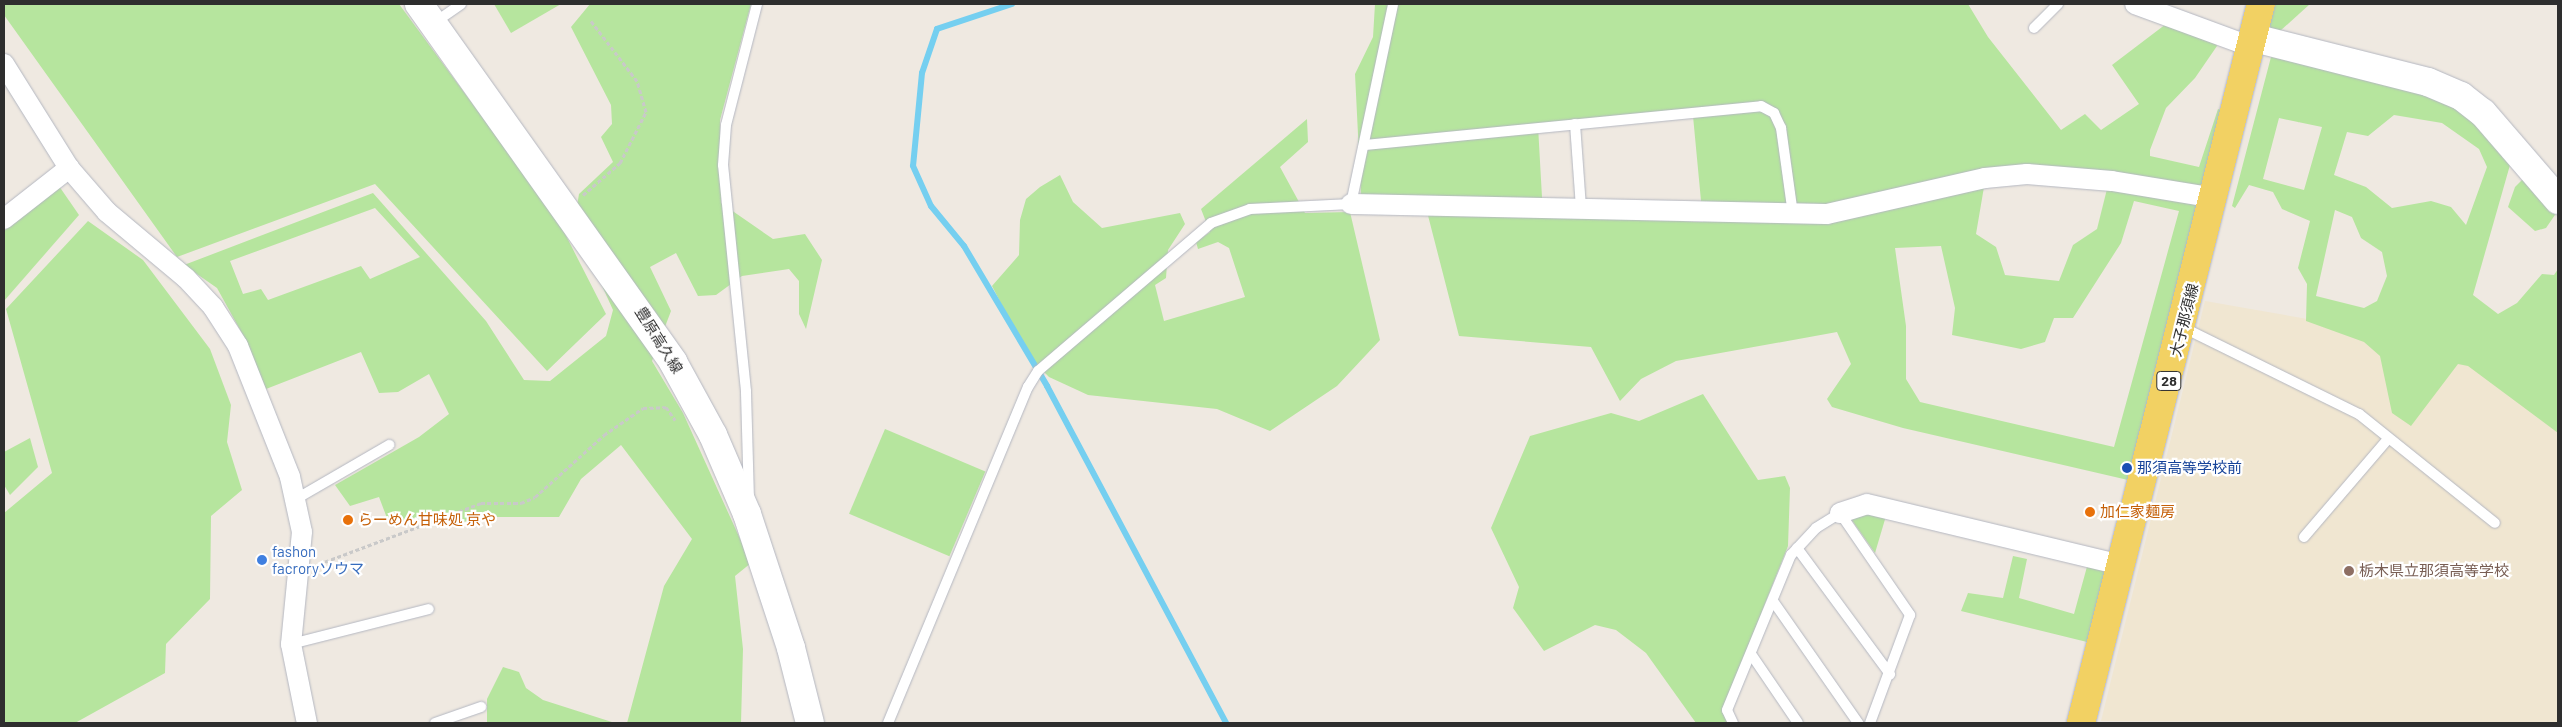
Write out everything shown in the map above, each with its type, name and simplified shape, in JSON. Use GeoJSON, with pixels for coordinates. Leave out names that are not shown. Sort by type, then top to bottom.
{"type":"FeatureCollection","features":[{"type":"Feature","properties":{"kind":"main road","name":"大子那須線"},"geometry":{"type":"LineString","coordinates":[[2081,723],[2215,198],[2261,4]]}},
{"type":"Feature","properties":{"kind":"main road","name":"豊原高久線"},"geometry":{"type":"LineString","coordinates":[[426,14],[568,208],[674,362],[713,435],[747,514],[791,648],[810,723]]}},
{"type":"Feature","properties":{"kind":"main road"},"geometry":{"type":"LineString","coordinates":[[2253,42],[2428,82],[2461,96],[2483,113],[2558,200]]}},
{"type":"Feature","properties":{"kind":"street"},"geometry":{"type":"LineString","coordinates":[[2135,4],[2253,42]]}},
{"type":"Feature","properties":{"kind":"street"},"geometry":{"type":"LineString","coordinates":[[4,64],[69,168],[108,212],[186,278],[213,307],[238,346],[296,499],[303,540],[291,644],[308,723]]}},
{"type":"Feature","properties":{"kind":"street"},"geometry":{"type":"LineString","coordinates":[[4,219],[69,168]]}},
{"type":"Feature","properties":{"kind":"street"},"geometry":{"type":"LineString","coordinates":[[1351,204],[1793,214],[1856,211],[1986,178],[2027,174],[2112,181],[2215,198]]}},
{"type":"Feature","properties":{"kind":"street"},"geometry":{"type":"LineString","coordinates":[[1840,513],[1866,504],[2121,565]]}},
{"type":"Feature","properties":{"kind":"lane"},"geometry":{"type":"LineString","coordinates":[[426,14],[461,4]]}},
{"type":"Feature","properties":{"kind":"lane"},"geometry":{"type":"LineString","coordinates":[[747,514],[751,490],[746,391],[723,165],[726,125],[757,4]]}},
{"type":"Feature","properties":{"kind":"lane"},"geometry":{"type":"LineString","coordinates":[[888,723],[1028,387],[1038,371],[1211,223],[1250,209],[1351,204],[1365,145],[1393,4]]}},
{"type":"Feature","properties":{"kind":"lane"},"geometry":{"type":"LineString","coordinates":[[2034,28],[2058,4]]}},
{"type":"Feature","properties":{"kind":"lane"},"geometry":{"type":"LineString","coordinates":[[1365,145],[1761,106],[1774,113],[1781,128],[1793,214]]}},
{"type":"Feature","properties":{"kind":"lane"},"geometry":{"type":"LineString","coordinates":[[1575,124],[1581,208]]}},
{"type":"Feature","properties":{"kind":"lane"},"geometry":{"type":"LineString","coordinates":[[2182,327],[2359,414],[2495,523]]}},
{"type":"Feature","properties":{"kind":"lane"},"geometry":{"type":"LineString","coordinates":[[2304,537],[2389,438]]}},
{"type":"Feature","properties":{"kind":"lane"},"geometry":{"type":"LineString","coordinates":[[296,499],[389,445]]}},
{"type":"Feature","properties":{"kind":"lane"},"geometry":{"type":"LineString","coordinates":[[1732,723],[1728,710],[1797,548],[1816,528],[1840,513],[1910,614],[1890,674],[1870,723]]}},
{"type":"Feature","properties":{"kind":"lane"},"geometry":{"type":"LineString","coordinates":[[1797,548],[1890,674]]}},
{"type":"Feature","properties":{"kind":"lane"},"geometry":{"type":"LineString","coordinates":[[1773,601],[1858,723]]}},
{"type":"Feature","properties":{"kind":"lane"},"geometry":{"type":"LineString","coordinates":[[291,644],[429,609]]}},
{"type":"Feature","properties":{"kind":"lane"},"geometry":{"type":"LineString","coordinates":[[1751,654],[1798,723]]}},
{"type":"Feature","properties":{"kind":"lane"},"geometry":{"type":"LineString","coordinates":[[435,723],[480,707]]}},
{"type":"Feature","properties":{"kind":"path"},"geometry":{"type":"LineString","coordinates":[[568,208],[620,163],[646,112],[637,81],[591,21]]}},
{"type":"Feature","properties":{"kind":"path"},"geometry":{"type":"LineString","coordinates":[[300,572],[481,503],[521,503],[535,497],[604,435],[643,408],[666,407],[680,429]]}},
{"type":"Feature","properties":{"kind":"shaded area","name":"栃木県立那須高等学校"},"geometry":{"type":"Polygon","coordinates":[[[2205,301],[2457,345],[2558,420],[2558,723],[2101,721],[2205,301]]]}},
{"type":"Feature","properties":{"kind":"green space"},"geometry":{"type":"Polygon","coordinates":[[[4,4],[399,4],[558,220],[606,314],[547,371],[375,184],[177,257],[4,15],[4,4]]]}},
{"type":"Feature","properties":{"kind":"green space"},"geometry":{"type":"Polygon","coordinates":[[[494,4],[561,4],[511,33],[494,4]]]}},
{"type":"Feature","properties":{"kind":"green space"},"geometry":{"type":"Polygon","coordinates":[[[590,4],[751,4],[720,120],[721,203],[773,239],[805,234],[822,260],[806,329],[799,314],[799,281],[789,269],[742,276],[716,295],[698,296],[676,253],[650,267],[671,311],[652,361],[683,413],[751,563],[735,576],[743,649],[741,723],[627,723],[664,586],[692,539],[621,445],[581,479],[559,517],[486,517],[440,527],[438,511],[390,526],[379,497],[350,506],[335,485],[419,437],[449,414],[429,374],[398,392],[379,393],[361,352],[266,389],[244,337],[217,288],[184,265],[373,193],[486,321],[524,380],[550,381],[606,336],[613,310],[574,224],[579,194],[613,162],[601,137],[612,124],[611,105],[571,27],[590,4]],[[375,208],[230,261],[243,294],[261,289],[268,300],[361,266],[370,279],[420,257],[375,208]]]}},
{"type":"Feature","properties":{"kind":"green space"},"geometry":{"type":"Polygon","coordinates":[[[1375,4],[1968,4],[1988,37],[2061,130],[2085,114],[2101,130],[2139,104],[2112,65],[2166,24],[2215,40],[2217,46],[2195,78],[2166,108],[2150,150],[2150,156],[2199,167],[2218,109],[2224,111],[2128,480],[1903,428],[1832,407],[1827,399],[1851,364],[1837,332],[1676,361],[1641,379],[1620,401],[1591,347],[1459,336],[1424,200],[1361,195],[1355,74],[1373,37],[1375,4]],[[1693,116],[1538,126],[1543,215],[1703,222],[1693,116]],[[2110,177],[1984,187],[1976,234],[1996,247],[2005,275],[2059,281],[2073,245],[2097,229],[2110,177]],[[2134,201],[2121,243],[2073,318],[2054,318],[2045,342],[2021,349],[1952,335],[1955,308],[1941,246],[1895,248],[1906,326],[1906,379],[1920,402],[2114,447],[2179,211],[2134,201]]]}},
{"type":"Feature","properties":{"kind":"green space"},"geometry":{"type":"Polygon","coordinates":[[[2272,4],[2310,4],[2279,32],[2267,30],[2272,4]]]}},
{"type":"Feature","properties":{"kind":"green space"},"geometry":{"type":"Polygon","coordinates":[[[2271,57],[2452,98],[2510,165],[2473,295],[2498,314],[2517,303],[2542,274],[2554,275],[2558,269],[2558,433],[2468,366],[2458,364],[2411,426],[2392,413],[2380,356],[2364,342],[2306,321],[2307,284],[2298,268],[2310,221],[2282,209],[2273,192],[2249,185],[2235,208],[2232,206],[2271,57]],[[2394,115],[2368,136],[2347,132],[2334,175],[2366,187],[2392,208],[2431,201],[2451,207],[2466,225],[2487,167],[2479,149],[2442,123],[2394,115]],[[2279,118],[2263,179],[2304,190],[2322,127],[2279,118]],[[2335,210],[2316,296],[2364,308],[2377,301],[2387,276],[2382,252],[2361,238],[2352,217],[2335,210]]]}},
{"type":"Feature","properties":{"kind":"green space"},"geometry":{"type":"Polygon","coordinates":[[[1307,119],[1308,142],[1280,167],[1305,213],[1350,212],[1380,340],[1337,386],[1270,431],[1217,409],[1088,395],[1049,377],[1028,356],[992,286],[1019,255],[1020,220],[1026,199],[1040,187],[1060,175],[1073,202],[1102,228],[1180,213],[1185,224],[1168,250],[1166,278],[1155,285],[1164,321],[1245,297],[1229,248],[1218,242],[1198,249],[1196,242],[1210,232],[1201,209],[1307,119]]]}},
{"type":"Feature","properties":{"kind":"green space"},"geometry":{"type":"Polygon","coordinates":[[[2524,178],[2557,212],[2546,228],[2535,231],[2508,207],[2515,187],[2524,178]]]}},
{"type":"Feature","properties":{"kind":"green space"},"geometry":{"type":"Polygon","coordinates":[[[59,186],[79,215],[4,301],[4,231],[59,186]]]}},
{"type":"Feature","properties":{"kind":"green space"},"geometry":{"type":"Polygon","coordinates":[[[88,221],[143,260],[210,349],[231,405],[227,442],[242,490],[211,516],[210,599],[166,644],[165,673],[75,723],[4,723],[4,513],[52,473],[6,309],[88,221]]]}},
{"type":"Feature","properties":{"kind":"green space"},"geometry":{"type":"Polygon","coordinates":[[[1703,394],[1758,480],[1785,476],[1790,488],[1788,546],[1722,712],[1729,723],[1696,723],[1646,653],[1616,630],[1595,625],[1544,651],[1513,608],[1519,587],[1491,528],[1530,436],[1611,413],[1639,421],[1703,394]]]}},
{"type":"Feature","properties":{"kind":"green space"},"geometry":{"type":"Polygon","coordinates":[[[885,429],[985,472],[949,556],[849,514],[885,429]]]}},
{"type":"Feature","properties":{"kind":"green space"},"geometry":{"type":"Polygon","coordinates":[[[30,438],[38,467],[10,495],[4,485],[4,452],[30,438]]]}},
{"type":"Feature","properties":{"kind":"green space"},"geometry":{"type":"Polygon","coordinates":[[[1855,513],[1886,516],[1875,553],[1849,516],[1855,513]]]}},
{"type":"Feature","properties":{"kind":"green space"},"geometry":{"type":"Polygon","coordinates":[[[2013,556],[2027,559],[2019,598],[2074,614],[2088,563],[2108,570],[2087,642],[1961,611],[1968,593],[2003,598],[2013,556]]]}},
{"type":"Feature","properties":{"kind":"green space"},"geometry":{"type":"Polygon","coordinates":[[[503,667],[519,672],[526,688],[543,700],[615,723],[487,723],[487,699],[503,667]]]}},
{"type":"Feature","properties":{"kind":"waterway"},"geometry":{"type":"LineString","coordinates":[[1012,4],[937,29],[922,73],[913,166],[931,206],[964,246],[1047,386],[1226,723]]}},
{"type":"Feature","properties":{"kind":"place","name":"那須高等学校前"},"geometry":{"type":"Point","coordinates":[2127,468]}},
{"type":"Feature","properties":{"kind":"place","name":"加仁家麺房"},"geometry":{"type":"Point","coordinates":[2090,512]}},
{"type":"Feature","properties":{"kind":"place","name":"らーめん甘味処 京や"},"geometry":{"type":"Point","coordinates":[348,520]}},
{"type":"Feature","properties":{"kind":"place","name":"fashon facroryソウマ"},"geometry":{"type":"Point","coordinates":[262,560]}},
{"type":"Feature","properties":{"kind":"place","name":"栃木県立那須高等学校"},"geometry":{"type":"Point","coordinates":[2349,571]}}]}
